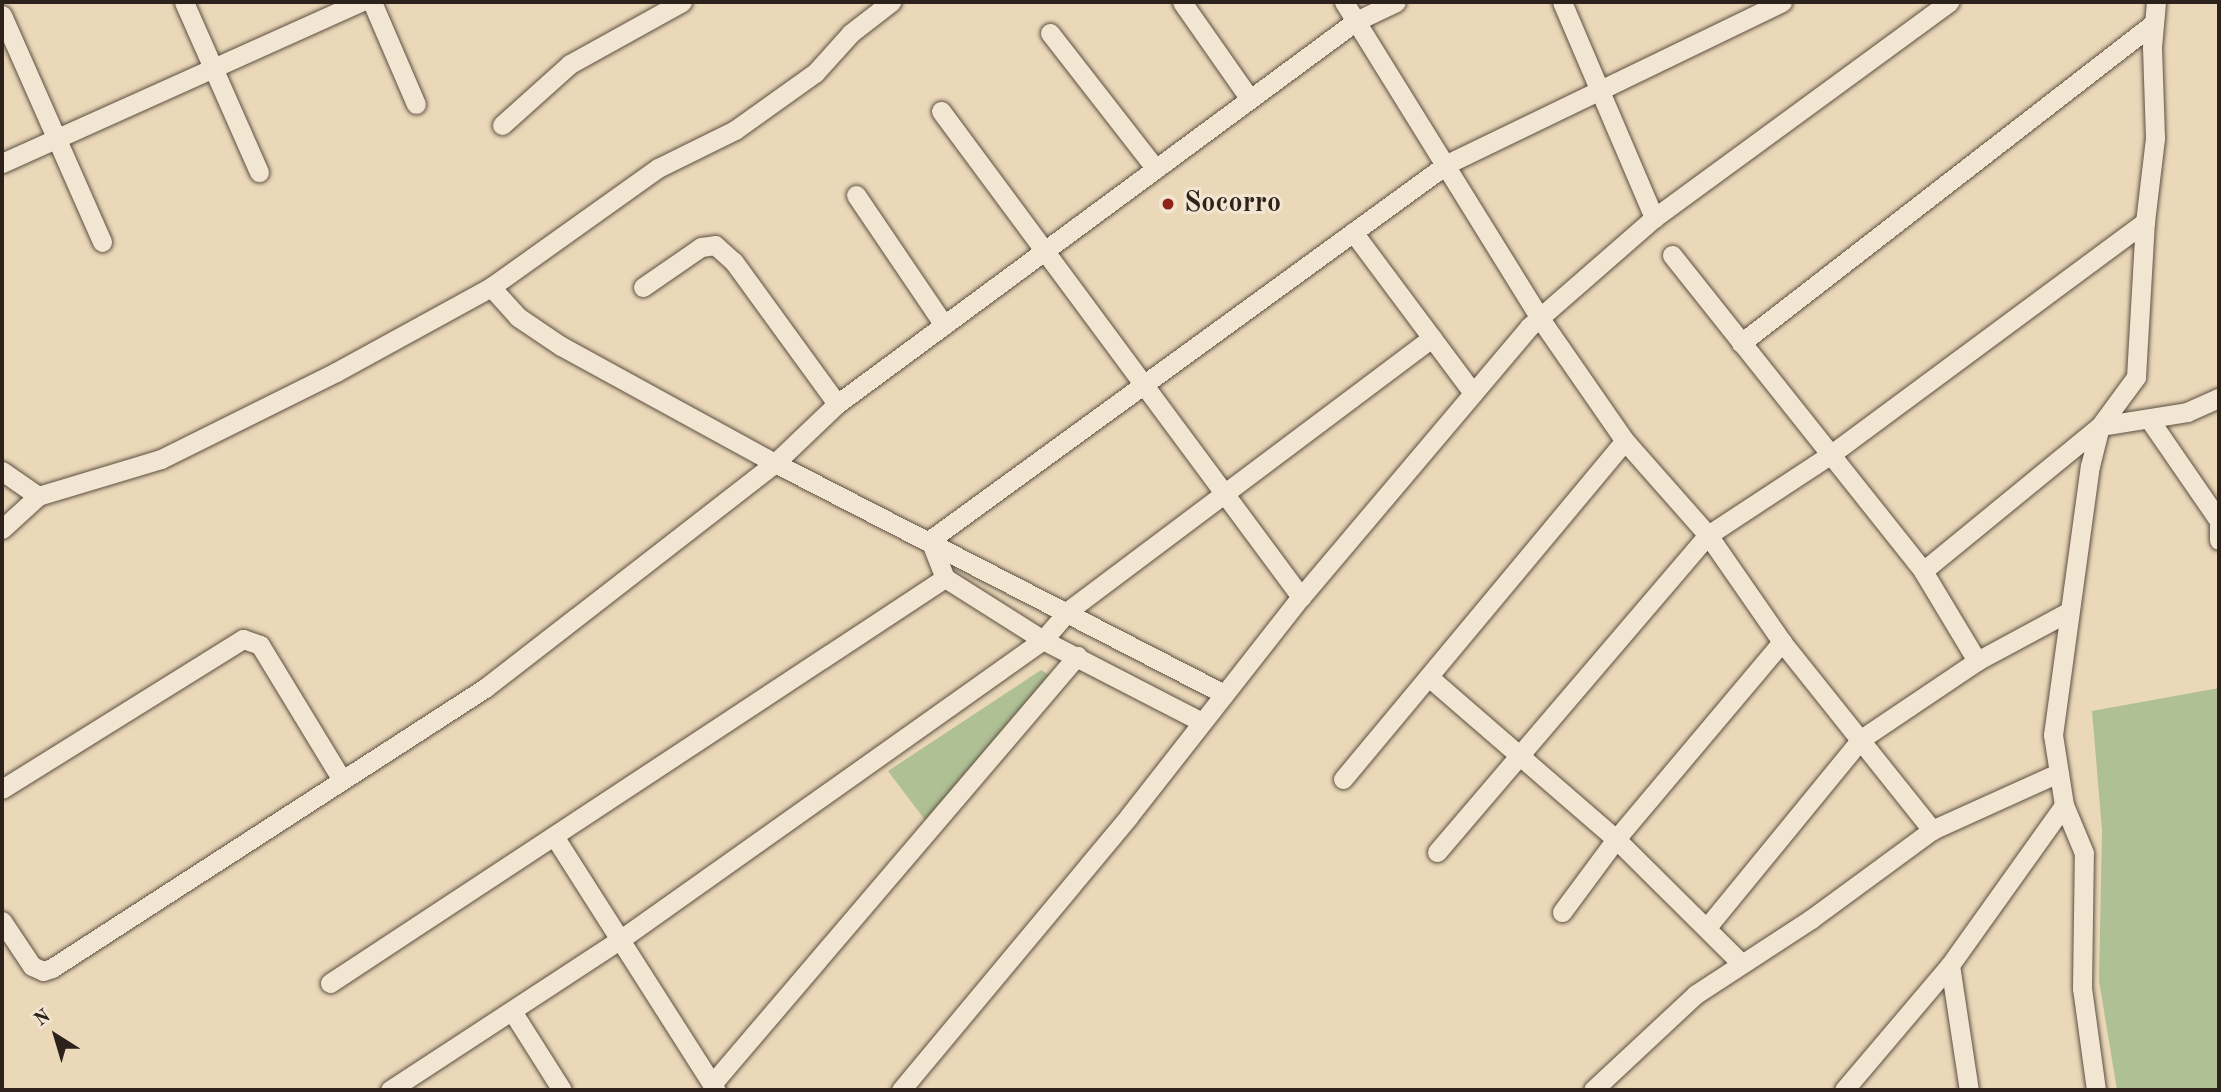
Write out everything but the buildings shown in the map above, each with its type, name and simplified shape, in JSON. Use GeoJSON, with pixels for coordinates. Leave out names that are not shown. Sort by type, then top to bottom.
{"type":"FeatureCollection","features":[{"type":"Feature","properties":{"kind":"street"},"geometry":{"type":"LineString","coordinates":[[184,2],[259,172]]}},
{"type":"Feature","properties":{"kind":"street"},"geometry":{"type":"LineString","coordinates":[[2,163],[361,2]]}},
{"type":"Feature","properties":{"kind":"street"},"geometry":{"type":"LineString","coordinates":[[372,2],[416,104]]}},
{"type":"Feature","properties":{"kind":"street"},"geometry":{"type":"LineString","coordinates":[[502,125],[570,64],[682,2]]}},
{"type":"Feature","properties":{"kind":"street"},"geometry":{"type":"LineString","coordinates":[[2,529],[38,496],[162,459],[336,372],[491,287],[658,168],[735,130],[815,73],[851,33],[891,2]]}},
{"type":"Feature","properties":{"kind":"street"},"geometry":{"type":"LineString","coordinates":[[1182,2],[1251,99]]}},
{"type":"Feature","properties":{"kind":"street"},"geometry":{"type":"LineString","coordinates":[[1344,2],[1447,164],[1539,317],[1625,441],[1707,535],[1782,642],[1932,830]]}},
{"type":"Feature","properties":{"kind":"street"},"geometry":{"type":"LineString","coordinates":[[2,921],[32,966],[43,971],[485,688],[775,463],[837,404],[1356,21],[1396,2]]}},
{"type":"Feature","properties":{"kind":"street"},"geometry":{"type":"LineString","coordinates":[[1562,2],[1654,218]]}},
{"type":"Feature","properties":{"kind":"street"},"geometry":{"type":"LineString","coordinates":[[930,540],[1142,383],[1447,164],[1782,2]]}},
{"type":"Feature","properties":{"kind":"street"},"geometry":{"type":"LineString","coordinates":[[901,1090],[1129,816],[1200,721],[1301,597],[1539,317],[1654,218],[1949,2]]}},
{"type":"Feature","properties":{"kind":"street"},"geometry":{"type":"LineString","coordinates":[[1923,571],[2100,426],[2136,377],[2145,222],[2155,138],[2156,2]]}},
{"type":"Feature","properties":{"kind":"street"},"geometry":{"type":"LineString","coordinates":[[2,15],[102,242]]}},
{"type":"Feature","properties":{"kind":"street"},"geometry":{"type":"LineString","coordinates":[[1741,343],[2154,23]]}},
{"type":"Feature","properties":{"kind":"street"},"geometry":{"type":"LineString","coordinates":[[1050,33],[1156,169]]}},
{"type":"Feature","properties":{"kind":"street"},"geometry":{"type":"LineString","coordinates":[[942,111],[1223,495],[1301,597]]}},
{"type":"Feature","properties":{"kind":"street"},"geometry":{"type":"LineString","coordinates":[[856,195],[944,325]]}},
{"type":"Feature","properties":{"kind":"street"},"geometry":{"type":"LineString","coordinates":[[1437,852],[1520,759],[1707,535],[1830,455],[2145,222]]}},
{"type":"Feature","properties":{"kind":"street"},"geometry":{"type":"LineString","coordinates":[[1353,232],[1473,393]]}},
{"type":"Feature","properties":{"kind":"street"},"geometry":{"type":"LineString","coordinates":[[643,287],[701,247],[716,244],[734,262],[837,404]]}},
{"type":"Feature","properties":{"kind":"street"},"geometry":{"type":"LineString","coordinates":[[1672,255],[1923,571],[1977,661]]}},
{"type":"Feature","properties":{"kind":"street"},"geometry":{"type":"LineString","coordinates":[[491,287],[518,317],[561,346],[775,463],[930,540],[1224,694]]}},
{"type":"Feature","properties":{"kind":"street"},"geometry":{"type":"LineString","coordinates":[[390,1090],[621,939],[1043,640],[1068,611],[1432,338]]}},
{"type":"Feature","properties":{"kind":"street"},"geometry":{"type":"LineString","coordinates":[[2100,426],[2187,412],[2219,398]]}},
{"type":"Feature","properties":{"kind":"street"},"geometry":{"type":"LineString","coordinates":[[2149,419],[2219,523],[2219,540]]}},
{"type":"Feature","properties":{"kind":"street"},"geometry":{"type":"LineString","coordinates":[[2096,1090],[2082,988],[2084,853],[2064,805],[2053,735],[2068,647],[2068,612],[2083,502],[2100,426]]}},
{"type":"Feature","properties":{"kind":"street"},"geometry":{"type":"LineString","coordinates":[[1343,779],[1625,441]]}},
{"type":"Feature","properties":{"kind":"street"},"geometry":{"type":"LineString","coordinates":[[2,471],[38,496]]}},
{"type":"Feature","properties":{"kind":"street"},"geometry":{"type":"LineString","coordinates":[[930,540],[945,578],[1043,640],[1200,721]]}},
{"type":"Feature","properties":{"kind":"street"},"geometry":{"type":"LineString","coordinates":[[330,983],[945,578]]}},
{"type":"Feature","properties":{"kind":"street"},"geometry":{"type":"LineString","coordinates":[[1708,926],[1861,739],[1977,661],[2068,612]]}},
{"type":"Feature","properties":{"kind":"street"},"geometry":{"type":"LineString","coordinates":[[2,789],[243,639],[260,645],[342,780]]}},
{"type":"Feature","properties":{"kind":"street"},"geometry":{"type":"LineString","coordinates":[[1562,912],[1616,839],[1782,642]]}},
{"type":"Feature","properties":{"kind":"street"},"geometry":{"type":"LineString","coordinates":[[554,836],[714,1087],[1077,656]]}},
{"type":"Feature","properties":{"kind":"street"},"geometry":{"type":"LineString","coordinates":[[1430,678],[1520,759],[1616,839],[1708,926],[1740,962]]}},
{"type":"Feature","properties":{"kind":"street"},"geometry":{"type":"LineString","coordinates":[[1594,1090],[1670,1016],[1740,962],[1811,919],[1932,830],[2058,774]]}},
{"type":"Feature","properties":{"kind":"street"},"geometry":{"type":"LineString","coordinates":[[1844,1090],[1950,965],[2064,805]]}},
{"type":"Feature","properties":{"kind":"street"},"geometry":{"type":"LineString","coordinates":[[1950,965],[1969,1090]]}},
{"type":"Feature","properties":{"kind":"street"},"geometry":{"type":"LineString","coordinates":[[512,1011],[562,1090]]}},
{"type":"Feature","properties":{"kind":"street"},"geometry":{"type":"LineString","coordinates":[[1861,1070],[1864,1090]]}},
{"type":"Feature","properties":{"kind":"green space"},"geometry":{"type":"Polygon","coordinates":[[[1041,670],[1053,677],[934,832],[888,771],[1041,670]]]}},
{"type":"Feature","properties":{"kind":"green space"},"geometry":{"type":"Polygon","coordinates":[[[2219,688],[2219,1090],[2117,1090],[2099,981],[2102,830],[2092,711],[2219,688]]]}},
{"type":"Feature","properties":{"kind":"place","name":"Socorro"},"geometry":{"type":"Point","coordinates":[1168,204]}}]}
